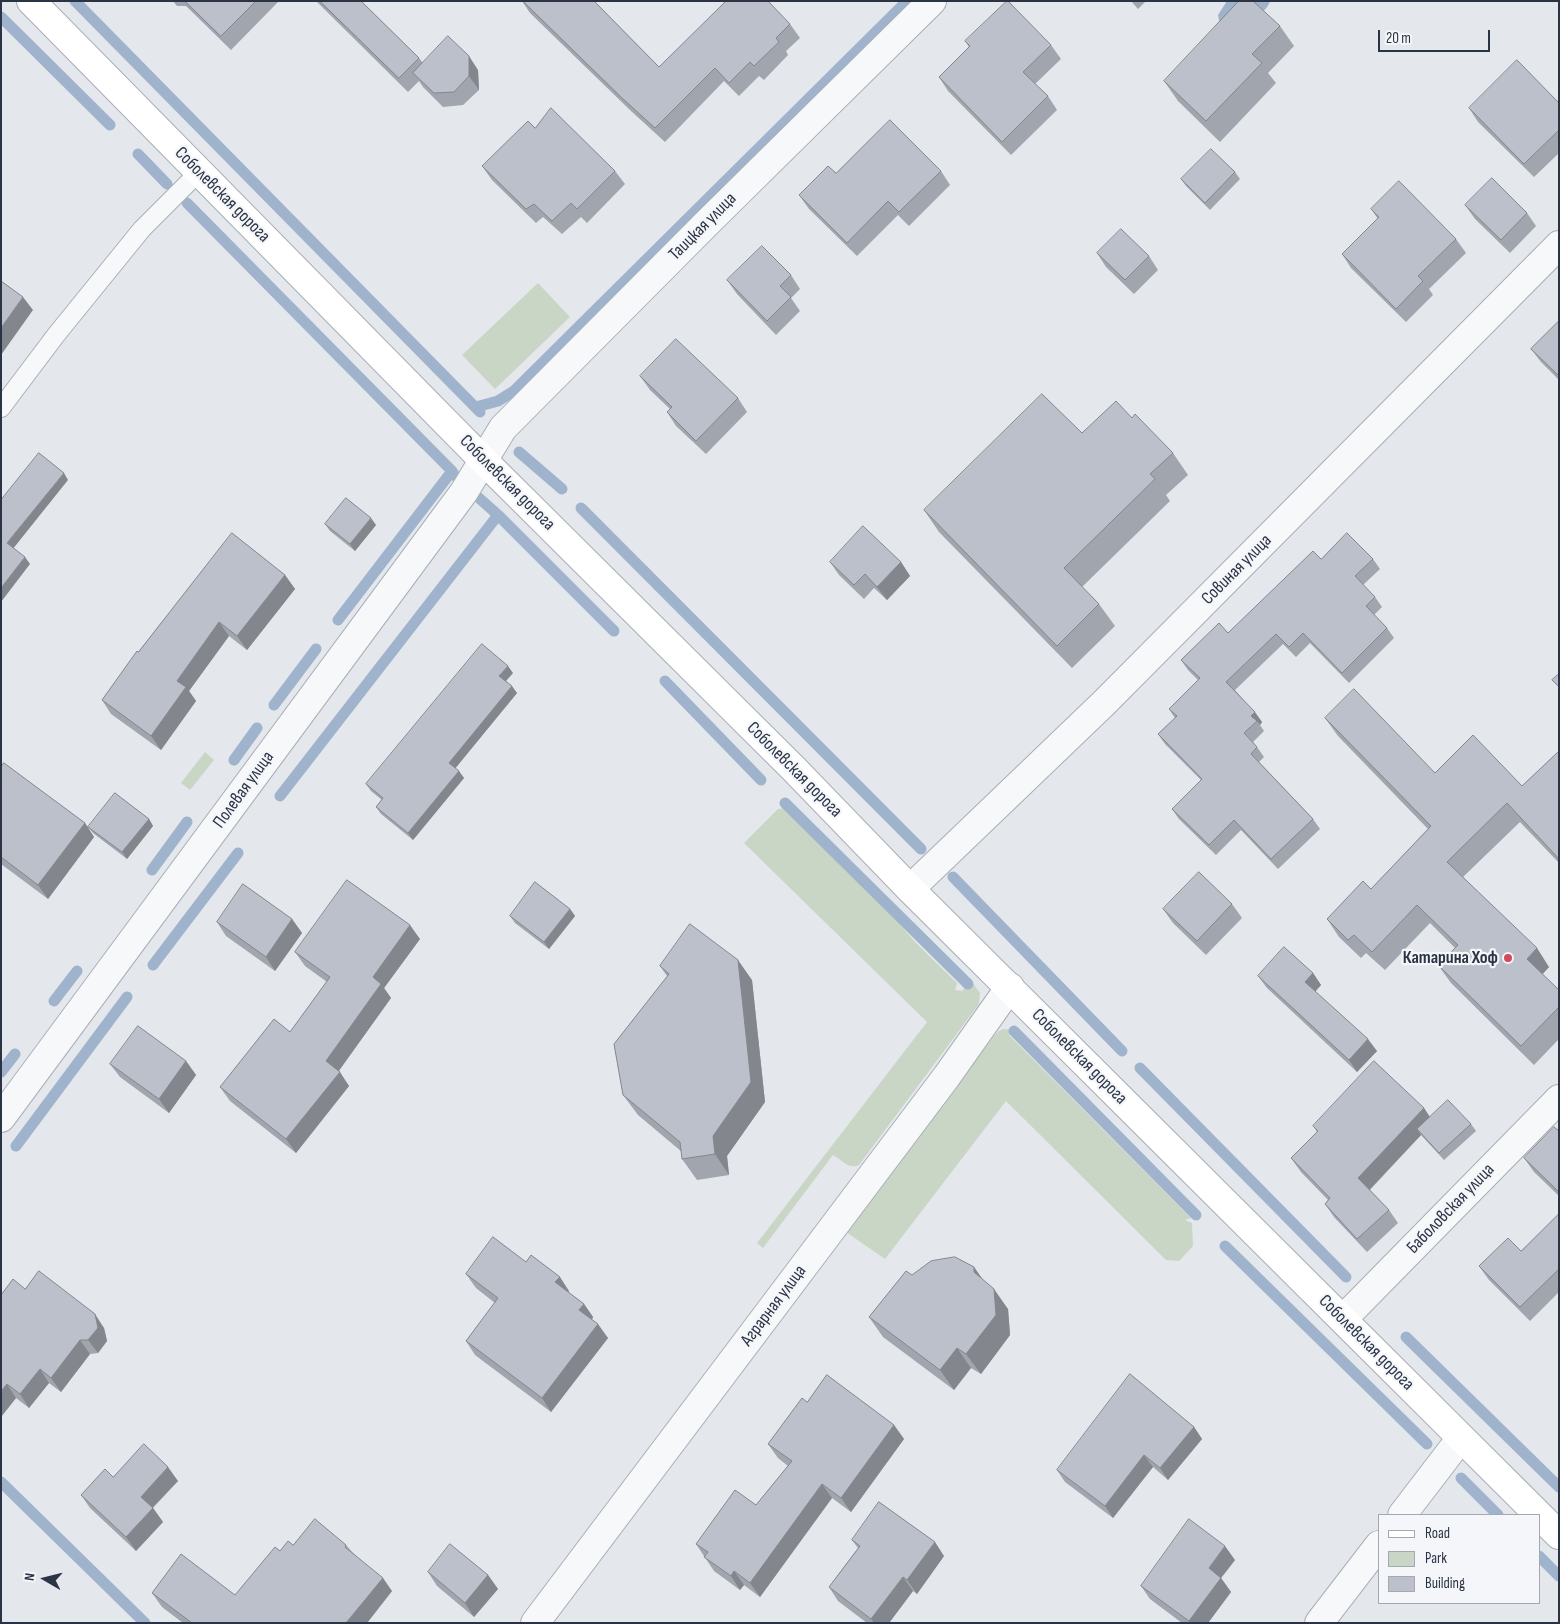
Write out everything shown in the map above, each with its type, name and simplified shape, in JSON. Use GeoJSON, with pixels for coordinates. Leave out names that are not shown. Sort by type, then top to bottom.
{"type":"FeatureCollection","features":[{"type":"Feature","properties":{"kind":"street","name":"Таицкая улица"},"geometry":{"type":"LineString","coordinates":[[472,478],[500,433],[707,223],[932,1]]}},
{"type":"Feature","properties":{"kind":"street","name":"Соболевская дорога"},"geometry":{"type":"LineString","coordinates":[[34,2],[199,172],[472,478],[794,769],[910,889],[1538,1514]]}},
{"type":"Feature","properties":{"kind":"street","name":"Совиная улица"},"geometry":{"type":"LineString","coordinates":[[910,889],[1104,703],[1559,245]]}},
{"type":"Feature","properties":{"kind":"street","name":"Полевая улица"},"geometry":{"type":"LineString","coordinates":[[1,1118],[472,478]]}},
{"type":"Feature","properties":{"kind":"street","name":"Аграрная улица"},"geometry":{"type":"LineString","coordinates":[[535,1623],[947,1076],[1010,987]]}},
{"type":"Feature","properties":{"kind":"street","name":"Баболовская улица"},"geometry":{"type":"LineString","coordinates":[[1343,1319],[1559,1099]]}},
{"type":"Feature","properties":{"kind":"street"},"geometry":{"type":"LineString","coordinates":[[1403,1514],[1461,1438]]}},
{"type":"Feature","properties":{"kind":"street","name":"Соболевская дорога"},"geometry":{"type":"LineString","coordinates":[[1540,1516],[1559,1535]]}},
{"type":"Feature","properties":{"kind":"street"},"geometry":{"type":"LineString","coordinates":[[1319,1623],[1378,1546]]}},
{"type":"Feature","properties":{"kind":"lane"},"geometry":{"type":"LineString","coordinates":[[1,408],[56,335],[142,229],[199,172]]}},
{"type":"Feature","properties":{"kind":"green space"},"geometry":{"type":"Polygon","coordinates":[[[538,283],[570,317],[495,389],[462,355],[538,283]]]}},
{"type":"Feature","properties":{"kind":"green space"},"geometry":{"type":"Polygon","coordinates":[[[205,752],[214,760],[190,790],[181,783],[205,752]]]}},
{"type":"Feature","properties":{"kind":"green space"},"geometry":{"type":"Polygon","coordinates":[[[785,808],[957,983],[955,990],[962,991],[971,981],[980,993],[979,1004],[859,1165],[852,1166],[846,1164],[833,1155],[763,1248],[757,1243],[927,1022],[744,843],[778,809],[785,808]]]}},
{"type":"Feature","properties":{"kind":"green space"},"geometry":{"type":"Polygon","coordinates":[[[1004,1029],[1017,1030],[1009,1035],[1191,1218],[1185,1220],[1192,1223],[1193,1246],[1179,1261],[1166,1260],[1006,1101],[885,1259],[846,1232],[995,1035],[1004,1029]]]}},
{"type":"Feature","properties":{"kind":"water"},"geometry":{"type":"Polygon","coordinates":[[[1227,1],[1270,1],[1267,7],[1256,16],[1220,25],[1218,15],[1227,1]]]}},
{"type":"Feature","properties":{"kind":"building"},"geometry":{"type":"Polygon","coordinates":[[[185,1],[256,1],[221,36],[185,1]]]}},
{"type":"Feature","properties":{"kind":"building"},"geometry":{"type":"Polygon","coordinates":[[[320,1],[361,1],[419,58],[399,78],[320,1]]]}},
{"type":"Feature","properties":{"kind":"building"},"geometry":{"type":"Polygon","coordinates":[[[523,1],[594,1],[659,67],[726,1],[768,1],[790,24],[776,38],[779,42],[754,66],[750,62],[729,83],[715,68],[655,128],[523,1]]]}},
{"type":"Feature","properties":{"kind":"building"},"geometry":{"type":"Polygon","coordinates":[[[1007,1],[1051,45],[1023,72],[1048,96],[1002,142],[939,77],[970,46],[965,41],[1007,1]]]}},
{"type":"Feature","properties":{"kind":"building"},"geometry":{"type":"Polygon","coordinates":[[[1239,1],[1253,1],[1280,26],[1252,54],[1262,63],[1206,121],[1164,81],[1239,1]]]}},
{"type":"Feature","properties":{"kind":"building"},"geometry":{"type":"Polygon","coordinates":[[[448,36],[469,56],[469,76],[454,92],[434,93],[413,73],[448,36]]]}},
{"type":"Feature","properties":{"kind":"building"},"geometry":{"type":"Polygon","coordinates":[[[1517,60],[1559,103],[1559,130],[1524,164],[1469,108],[1517,60]]]}},
{"type":"Feature","properties":{"kind":"building"},"geometry":{"type":"Polygon","coordinates":[[[551,108],[615,171],[577,209],[571,203],[552,221],[534,204],[526,209],[482,166],[528,121],[535,128],[551,108]]]}},
{"type":"Feature","properties":{"kind":"building"},"geometry":{"type":"Polygon","coordinates":[[[890,120],[941,171],[899,212],[888,201],[847,243],[799,195],[828,166],[836,173],[890,120]]]}},
{"type":"Feature","properties":{"kind":"building"},"geometry":{"type":"Polygon","coordinates":[[[1211,149],[1235,172],[1205,203],[1181,179],[1211,149]]]}},
{"type":"Feature","properties":{"kind":"building"},"geometry":{"type":"Polygon","coordinates":[[[1492,178],[1527,213],[1501,240],[1465,205],[1492,178]]]}},
{"type":"Feature","properties":{"kind":"building"},"geometry":{"type":"Polygon","coordinates":[[[1399,181],[1456,239],[1418,276],[1423,281],[1396,309],[1342,254],[1379,217],[1371,209],[1399,181]]]}},
{"type":"Feature","properties":{"kind":"building"},"geometry":{"type":"Polygon","coordinates":[[[1121,229],[1149,256],[1125,280],[1097,253],[1121,229]]]}},
{"type":"Feature","properties":{"kind":"building"},"geometry":{"type":"Polygon","coordinates":[[[762,246],[791,275],[780,286],[791,297],[767,321],[727,280],[762,246]]]}},
{"type":"Feature","properties":{"kind":"building"},"geometry":{"type":"Polygon","coordinates":[[[1,281],[23,297],[1,328],[1,281]]]}},
{"type":"Feature","properties":{"kind":"building"},"geometry":{"type":"Polygon","coordinates":[[[1559,321],[1559,376],[1531,349],[1559,321]]]}},
{"type":"Feature","properties":{"kind":"building"},"geometry":{"type":"Polygon","coordinates":[[[676,339],[738,398],[696,441],[667,412],[672,407],[640,376],[676,339]]]}},
{"type":"Feature","properties":{"kind":"building"},"geometry":{"type":"Polygon","coordinates":[[[1042,394],[1082,433],[1116,401],[1132,418],[1135,414],[1173,453],[1150,474],[1155,479],[1064,568],[1099,604],[1057,646],[924,510],[1042,394]]]}},
{"type":"Feature","properties":{"kind":"building"},"geometry":{"type":"Polygon","coordinates":[[[39,453],[64,473],[7,543],[25,557],[1,588],[1,500],[39,453]]]}},
{"type":"Feature","properties":{"kind":"building"},"geometry":{"type":"Polygon","coordinates":[[[346,498],[371,518],[350,544],[325,524],[346,498]]]}},
{"type":"Feature","properties":{"kind":"building"},"geometry":{"type":"Polygon","coordinates":[[[863,526],[901,562],[877,587],[865,574],[854,585],[830,562],[863,526]]]}},
{"type":"Feature","properties":{"kind":"building"},"geometry":{"type":"Polygon","coordinates":[[[232,533],[285,575],[237,636],[219,622],[177,681],[186,687],[151,736],[102,700],[137,651],[232,533]]]}},
{"type":"Feature","properties":{"kind":"building"},"geometry":{"type":"Polygon","coordinates":[[[1347,533],[1373,559],[1355,576],[1375,597],[1366,606],[1387,628],[1342,673],[1303,633],[1289,647],[1276,634],[1226,682],[1255,712],[1251,716],[1257,721],[1244,733],[1257,747],[1251,754],[1313,819],[1271,859],[1234,820],[1209,845],[1172,809],[1202,779],[1158,734],[1177,716],[1169,709],[1200,678],[1181,660],[1219,623],[1228,633],[1313,551],[1321,559],[1347,533]]]}},
{"type":"Feature","properties":{"kind":"building"},"geometry":{"type":"Polygon","coordinates":[[[482,644],[508,666],[499,676],[512,686],[449,763],[459,771],[408,833],[376,807],[383,798],[366,784],[482,644]]]}},
{"type":"Feature","properties":{"kind":"building"},"geometry":{"type":"Polygon","coordinates":[[[1559,674],[1559,687],[1552,680],[1559,674]]]}},
{"type":"Feature","properties":{"kind":"building"},"geometry":{"type":"Polygon","coordinates":[[[1354,689],[1435,773],[1473,735],[1522,786],[1559,751],[1559,859],[1507,803],[1447,862],[1537,948],[1527,959],[1559,990],[1559,1007],[1521,1046],[1438,965],[1458,945],[1417,905],[1372,952],[1354,935],[1348,940],[1327,919],[1363,881],[1371,889],[1431,826],[1325,718],[1354,689]]]}},
{"type":"Feature","properties":{"kind":"building"},"geometry":{"type":"Polygon","coordinates":[[[4,763],[85,823],[38,885],[1,857],[1,767],[4,763]]]}},
{"type":"Feature","properties":{"kind":"building"},"geometry":{"type":"Polygon","coordinates":[[[115,793],[149,819],[122,852],[88,827],[115,793]]]}},
{"type":"Feature","properties":{"kind":"building"},"geometry":{"type":"Polygon","coordinates":[[[1199,872],[1232,904],[1197,941],[1163,909],[1199,872]]]}},
{"type":"Feature","properties":{"kind":"building"},"geometry":{"type":"Polygon","coordinates":[[[347,880],[410,925],[373,977],[381,984],[326,1061],[340,1072],[286,1139],[220,1087],[274,1019],[290,1032],[330,977],[295,952],[347,880]]]}},
{"type":"Feature","properties":{"kind":"building"},"geometry":{"type":"Polygon","coordinates":[[[535,882],[570,909],[544,942],[510,916],[535,882]]]}},
{"type":"Feature","properties":{"kind":"building"},"geometry":{"type":"Polygon","coordinates":[[[243,884],[292,919],[266,957],[217,922],[243,884]]]}},
{"type":"Feature","properties":{"kind":"building"},"geometry":{"type":"Polygon","coordinates":[[[690,924],[738,960],[751,1082],[713,1136],[715,1154],[682,1159],[680,1142],[623,1095],[614,1044],[669,974],[660,966],[690,924]]]}},
{"type":"Feature","properties":{"kind":"building"},"geometry":{"type":"Polygon","coordinates":[[[1284,947],[1313,973],[1305,982],[1368,1039],[1349,1060],[1258,976],[1284,947]]]}},
{"type":"Feature","properties":{"kind":"building"},"geometry":{"type":"Polygon","coordinates":[[[138,1026],[186,1061],[159,1099],[110,1064],[138,1026]]]}},
{"type":"Feature","properties":{"kind":"building"},"geometry":{"type":"Polygon","coordinates":[[[1374,1061],[1424,1108],[1358,1178],[1389,1210],[1357,1239],[1325,1204],[1330,1198],[1291,1158],[1318,1131],[1313,1126],[1374,1061]]]}},
{"type":"Feature","properties":{"kind":"building"},"geometry":{"type":"Polygon","coordinates":[[[1448,1100],[1471,1124],[1439,1153],[1417,1129],[1448,1100]]]}},
{"type":"Feature","properties":{"kind":"building"},"geometry":{"type":"Polygon","coordinates":[[[1554,1127],[1559,1131],[1559,1192],[1524,1158],[1554,1127]]]}},
{"type":"Feature","properties":{"kind":"building"},"geometry":{"type":"Polygon","coordinates":[[[1559,1214],[1559,1269],[1520,1307],[1479,1266],[1508,1238],[1521,1251],[1559,1214]]]}},
{"type":"Feature","properties":{"kind":"building"},"geometry":{"type":"Polygon","coordinates":[[[493,1237],[526,1262],[531,1255],[560,1277],[555,1282],[584,1304],[579,1310],[598,1324],[542,1398],[466,1341],[498,1298],[466,1274],[493,1237]]]}},
{"type":"Feature","properties":{"kind":"building"},"geometry":{"type":"Polygon","coordinates":[[[955,1257],[974,1267],[974,1272],[994,1289],[996,1315],[966,1354],[957,1348],[940,1370],[869,1317],[906,1271],[912,1275],[931,1261],[955,1257]]]}},
{"type":"Feature","properties":{"kind":"building"},"geometry":{"type":"Polygon","coordinates":[[[39,1271],[95,1314],[98,1328],[88,1340],[80,1340],[51,1378],[40,1369],[20,1394],[7,1384],[1,1391],[1,1295],[13,1279],[25,1289],[39,1271]]]}},
{"type":"Feature","properties":{"kind":"building"},"geometry":{"type":"Polygon","coordinates":[[[1130,1374],[1194,1427],[1160,1468],[1144,1455],[1105,1506],[1057,1470],[1130,1374]]]}},
{"type":"Feature","properties":{"kind":"building"},"geometry":{"type":"Polygon","coordinates":[[[827,1375],[894,1425],[841,1498],[822,1484],[750,1583],[734,1571],[731,1576],[704,1557],[708,1552],[696,1544],[735,1490],[756,1505],[792,1461],[768,1444],[802,1398],[807,1402],[827,1375]]]}},
{"type":"Feature","properties":{"kind":"building"},"geometry":{"type":"Polygon","coordinates":[[[144,1444],[168,1467],[141,1497],[153,1508],[126,1537],[81,1495],[105,1469],[113,1477],[144,1444]]]}},
{"type":"Feature","properties":{"kind":"building"},"geometry":{"type":"Polygon","coordinates":[[[879,1502],[935,1542],[907,1580],[903,1577],[871,1619],[829,1587],[860,1546],[852,1540],[879,1502]]]}},
{"type":"Feature","properties":{"kind":"building"},"geometry":{"type":"Polygon","coordinates":[[[315,1519],[383,1578],[346,1623],[192,1623],[152,1593],[181,1554],[235,1595],[275,1547],[280,1551],[288,1541],[293,1545],[315,1519]]]}},
{"type":"Feature","properties":{"kind":"building"},"geometry":{"type":"Polygon","coordinates":[[[1189,1519],[1225,1546],[1209,1568],[1221,1578],[1189,1621],[1141,1586],[1189,1519]]]}},
{"type":"Feature","properties":{"kind":"building"},"geometry":{"type":"Polygon","coordinates":[[[450,1544],[488,1575],[465,1603],[428,1572],[450,1544]]]}},
{"type":"Feature","properties":{"kind":"waterway"},"geometry":{"type":"LineString","coordinates":[[75,1],[480,412]]}},
{"type":"Feature","properties":{"kind":"waterway"},"geometry":{"type":"LineString","coordinates":[[476,407],[498,401],[514,391],[907,1]]}},
{"type":"Feature","properties":{"kind":"waterway"},"geometry":{"type":"LineString","coordinates":[[1,17],[110,125]]}},
{"type":"Feature","properties":{"kind":"waterway"},"geometry":{"type":"LineString","coordinates":[[138,154],[167,184]]}},
{"type":"Feature","properties":{"kind":"waterway"},"geometry":{"type":"LineString","coordinates":[[187,203],[455,476]]}},
{"type":"Feature","properties":{"kind":"waterway"},"geometry":{"type":"LineString","coordinates":[[519,452],[562,489]]}},
{"type":"Feature","properties":{"kind":"waterway"},"geometry":{"type":"LineString","coordinates":[[338,620],[452,471]]}},
{"type":"Feature","properties":{"kind":"waterway"},"geometry":{"type":"LineString","coordinates":[[479,498],[614,631]]}},
{"type":"Feature","properties":{"kind":"waterway"},"geometry":{"type":"LineString","coordinates":[[581,508],[921,849]]}},
{"type":"Feature","properties":{"kind":"waterway"},"geometry":{"type":"LineString","coordinates":[[280,796],[498,515]]}},
{"type":"Feature","properties":{"kind":"waterway"},"geometry":{"type":"LineString","coordinates":[[274,705],[316,649]]}},
{"type":"Feature","properties":{"kind":"waterway"},"geometry":{"type":"LineString","coordinates":[[665,681],[761,780]]}},
{"type":"Feature","properties":{"kind":"waterway"},"geometry":{"type":"LineString","coordinates":[[234,760],[257,728]]}},
{"type":"Feature","properties":{"kind":"waterway"},"geometry":{"type":"LineString","coordinates":[[785,803],[968,984]]}},
{"type":"Feature","properties":{"kind":"waterway"},"geometry":{"type":"LineString","coordinates":[[152,870],[187,822]]}},
{"type":"Feature","properties":{"kind":"waterway"},"geometry":{"type":"LineString","coordinates":[[153,965],[238,853]]}},
{"type":"Feature","properties":{"kind":"waterway"},"geometry":{"type":"LineString","coordinates":[[953,877],[1122,1051]]}},
{"type":"Feature","properties":{"kind":"waterway"},"geometry":{"type":"LineString","coordinates":[[54,1001],[77,971]]}},
{"type":"Feature","properties":{"kind":"waterway"},"geometry":{"type":"LineString","coordinates":[[16,1146],[127,997]]}},
{"type":"Feature","properties":{"kind":"waterway"},"geometry":{"type":"LineString","coordinates":[[1014,1031],[1196,1215]]}},
{"type":"Feature","properties":{"kind":"waterway"},"geometry":{"type":"LineString","coordinates":[[1,1072],[15,1054]]}},
{"type":"Feature","properties":{"kind":"waterway"},"geometry":{"type":"LineString","coordinates":[[1140,1068],[1346,1277]]}},
{"type":"Feature","properties":{"kind":"waterway"},"geometry":{"type":"LineString","coordinates":[[1225,1246],[1427,1444]]}},
{"type":"Feature","properties":{"kind":"waterway"},"geometry":{"type":"LineString","coordinates":[[1406,1337],[1559,1487]]}},
{"type":"Feature","properties":{"kind":"waterway"},"geometry":{"type":"LineString","coordinates":[[1461,1478],[1497,1514]]}},
{"type":"Feature","properties":{"kind":"waterway"},"geometry":{"type":"LineString","coordinates":[[1,1482],[145,1623]]}},
{"type":"Feature","properties":{"kind":"waterway"},"geometry":{"type":"LineString","coordinates":[[1540,1557],[1559,1576]]}},
{"type":"Feature","properties":{"kind":"place","name":"Катарина Хоф"},"geometry":{"type":"Point","coordinates":[1508,958]}}]}
